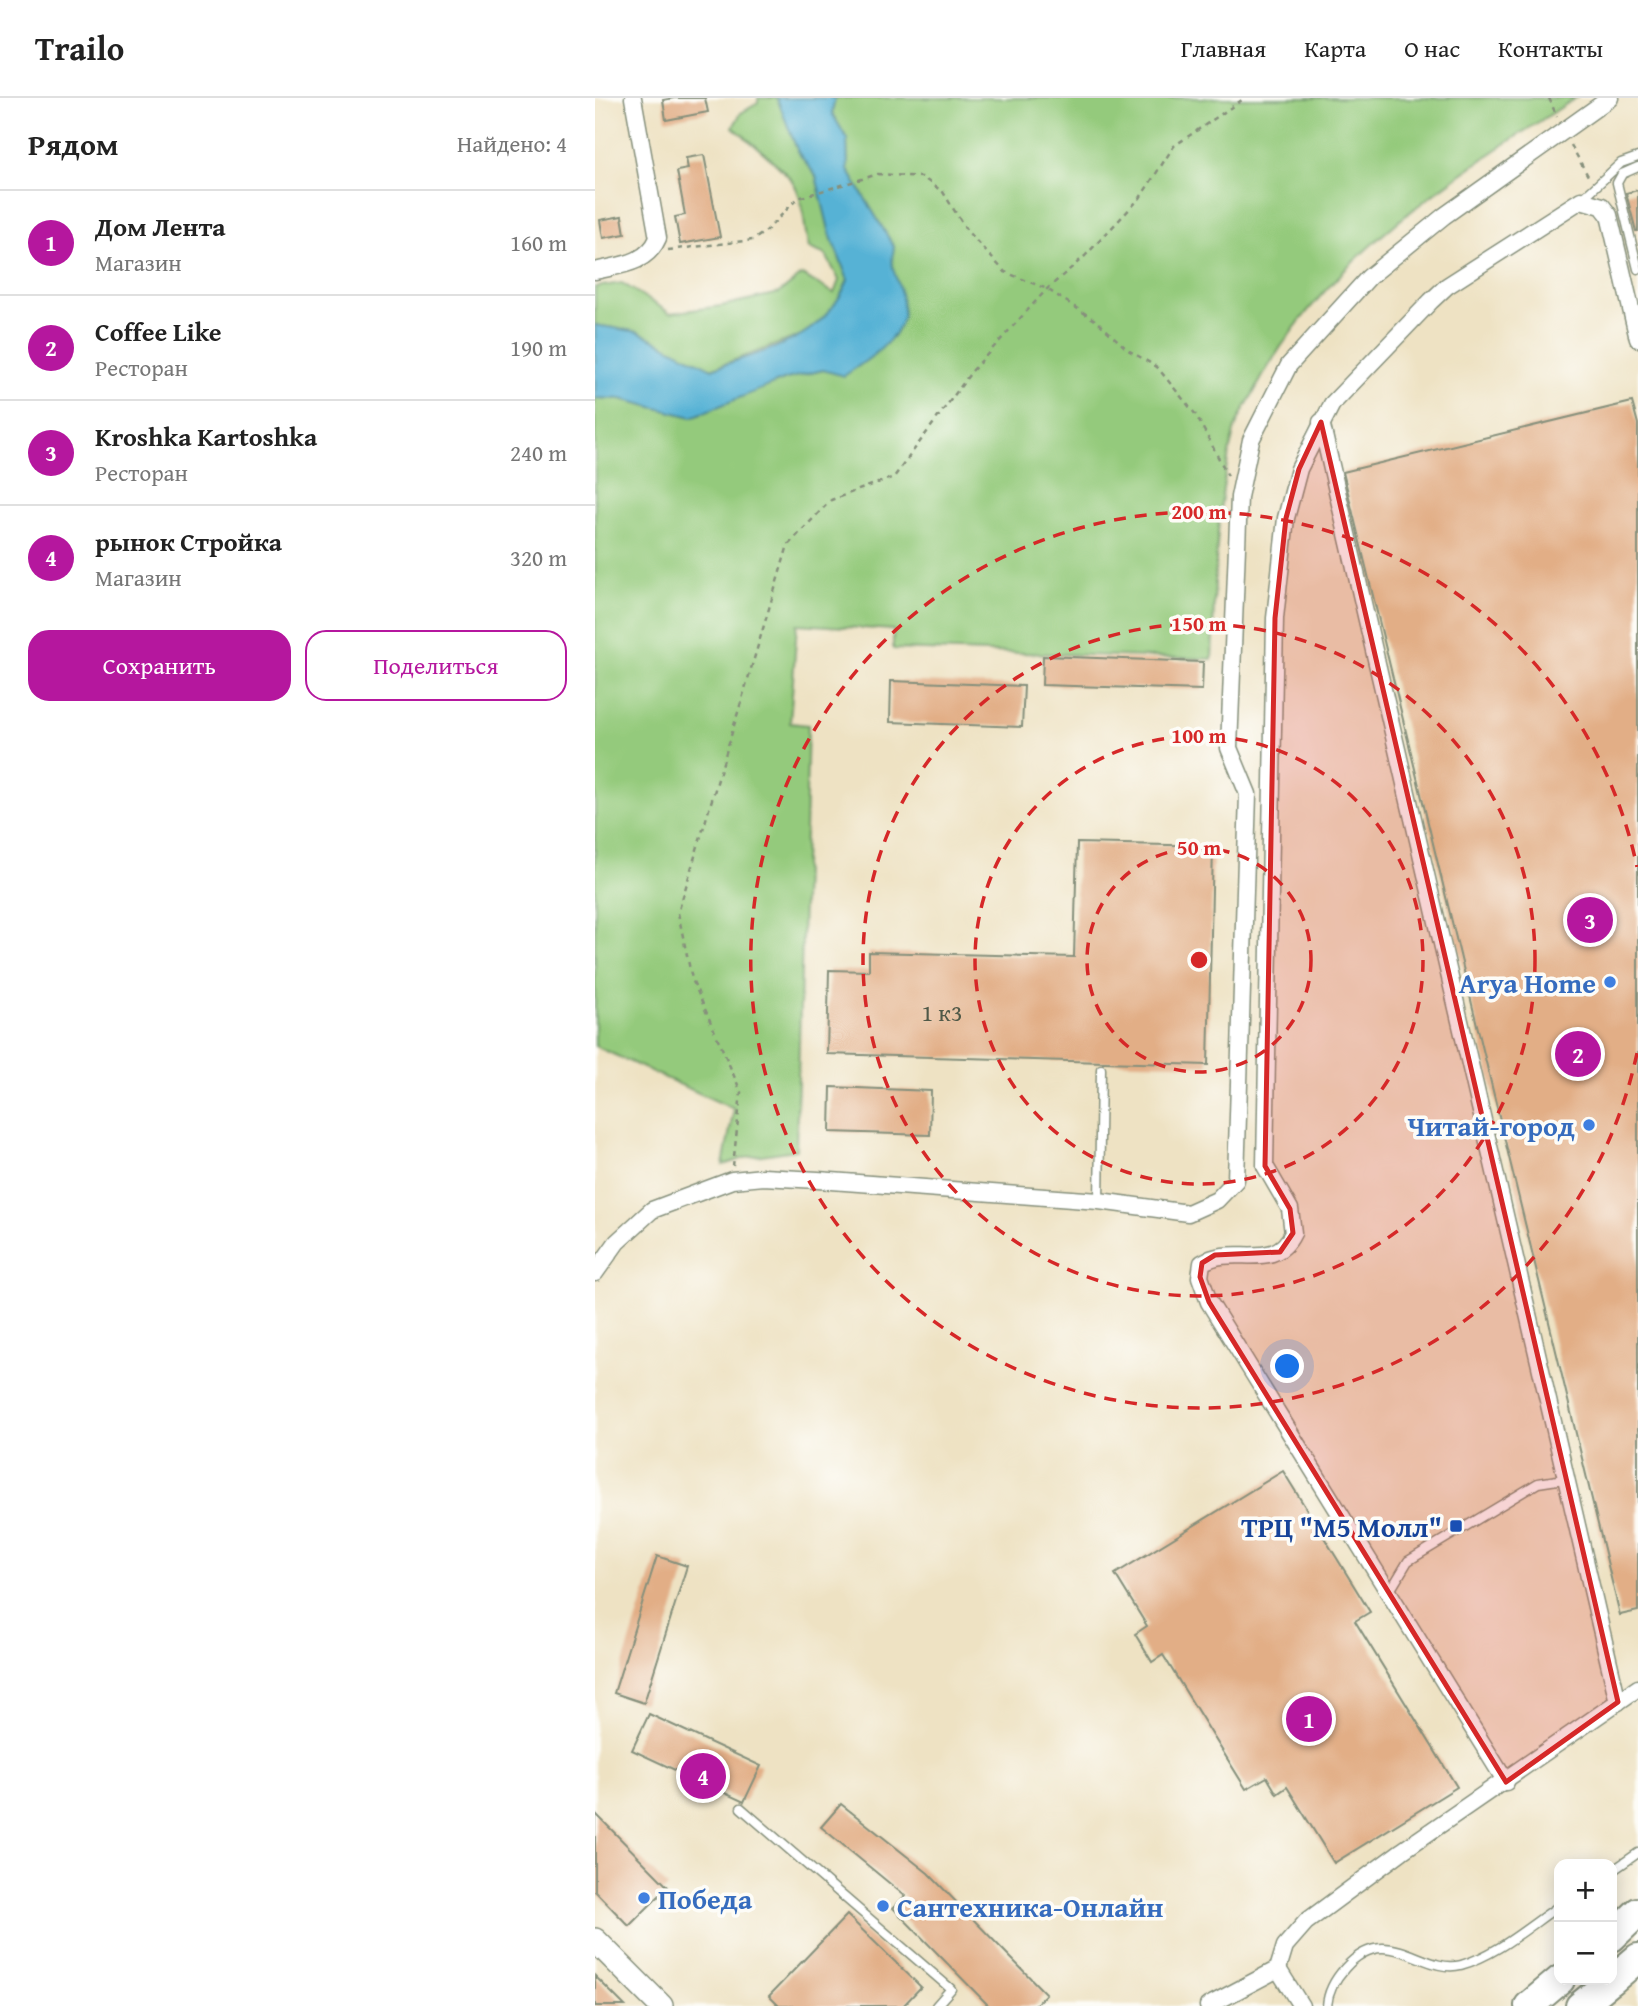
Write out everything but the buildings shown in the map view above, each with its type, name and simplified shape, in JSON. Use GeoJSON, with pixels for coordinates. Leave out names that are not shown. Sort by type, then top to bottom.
{"type":"FeatureCollection","features":[{"type":"Feature","properties":{"kind":"highway"},"geometry":{"type":"LineString","coordinates":[[1617,1976],[1638,1958]]}},
{"type":"Feature","properties":{"kind":"highway"},"geometry":{"type":"LineString","coordinates":[[1529,2006],[1554,1985]]}},
{"type":"Feature","properties":{"kind":"highway"},"geometry":{"type":"LineString","coordinates":[[1580,2006],[1606,1985]]}},
{"type":"Feature","properties":{"kind":"street"},"geometry":{"type":"LineString","coordinates":[[595,271],[636,261],[654,247],[658,226],[633,98]]}},
{"type":"Feature","properties":{"kind":"street"},"geometry":{"type":"LineString","coordinates":[[595,1273],[617,1242],[652,1210],[732,1180],[763,1177],[818,1180],[1099,1201],[1188,1213],[1217,1200],[1236,1180],[1248,793],[1229,748],[1239,497],[1251,440],[1289,365],[1369,277],[1444,216],[1610,98]]}},
{"type":"Feature","properties":{"kind":"street"},"geometry":{"type":"LineString","coordinates":[[1506,1782],[1209,1302],[1200,1277],[1202,1262],[1215,1255],[1268,1255],[1280,1252],[1293,1233],[1290,1209],[1265,1166],[1275,618],[1286,518],[1299,469],[1321,422],[1356,376],[1447,286],[1581,200],[1602,206],[1609,215],[1638,291]]}},
{"type":"Feature","properties":{"kind":"street"},"geometry":{"type":"LineString","coordinates":[[1630,271],[1638,339]]}},
{"type":"Feature","properties":{"kind":"street"},"geometry":{"type":"LineString","coordinates":[[1321,422],[1564,1479],[1618,1702]]}},
{"type":"Feature","properties":{"kind":"street"},"geometry":{"type":"LineString","coordinates":[[1208,2006],[1278,1969],[1285,1946],[1306,1922],[1402,1851],[1636,1692]]}},
{"type":"Feature","properties":{"kind":"street"},"geometry":{"type":"LineString","coordinates":[[595,1940],[661,2006]]}},
{"type":"Feature","properties":{"kind":"street"},"geometry":{"type":"LineString","coordinates":[[1278,1969],[1301,2006]]}},
{"type":"Feature","properties":{"kind":"lane"},"geometry":{"type":"LineString","coordinates":[[1581,200],[1622,163],[1638,157]]}},
{"type":"Feature","properties":{"kind":"lane"},"geometry":{"type":"LineString","coordinates":[[1630,271],[1617,183],[1622,174],[1638,167]]}},
{"type":"Feature","properties":{"kind":"lane"},"geometry":{"type":"LineString","coordinates":[[1099,1201],[1101,1069]]}},
{"type":"Feature","properties":{"kind":"lane"},"geometry":{"type":"LineString","coordinates":[[1390,1591],[1408,1561],[1538,1483],[1564,1479]]}},
{"type":"Feature","properties":{"kind":"lane"},"geometry":{"type":"LineString","coordinates":[[741,1808],[951,1989],[936,2006]]}},
{"type":"Feature","properties":{"kind":"lane"},"geometry":{"type":"LineString","coordinates":[[1617,1868],[1638,1853]]}},
{"type":"Feature","properties":{"kind":"lane"},"geometry":{"type":"LineString","coordinates":[[1327,2006],[1333,1984],[1352,1960],[1364,1954],[1396,1948],[1444,1966],[1460,1965],[1488,1954],[1554,1909]]}},
{"type":"Feature","properties":{"kind":"path"},"geometry":{"type":"LineString","coordinates":[[732,1180],[741,1092],[692,979],[678,913],[788,545],[831,500],[894,477],[972,371],[1047,289],[1085,256],[1140,198],[1174,146],[1245,98]]}},
{"type":"Feature","properties":{"kind":"path"},"geometry":{"type":"LineString","coordinates":[[654,247],[671,251],[753,240],[766,231],[798,198],[878,174],[922,177],[943,192],[967,231],[1005,272],[1047,289],[1098,321],[1128,350],[1157,368],[1196,415],[1239,497]]}},
{"type":"Feature","properties":{"kind":"highlighted area"},"geometry":{"type":"Polygon","coordinates":[[[1321,422],[1564,1479],[1618,1702],[1506,1782],[1209,1302],[1200,1277],[1202,1263],[1215,1255],[1280,1252],[1293,1233],[1290,1209],[1265,1166],[1275,618],[1286,518],[1299,469],[1321,422]]]}},
{"type":"Feature","properties":{"kind":"green space"},"geometry":{"type":"Polygon","coordinates":[[[758,98],[777,98],[798,152],[816,176],[830,234],[848,280],[837,306],[812,331],[711,369],[639,332],[595,325],[595,287],[622,283],[670,313],[721,306],[779,293],[802,275],[834,293],[839,280],[826,255],[809,248],[800,199],[794,184],[775,163],[733,127],[741,113],[758,103],[758,98]]]}},
{"type":"Feature","properties":{"kind":"green space"},"geometry":{"type":"Polygon","coordinates":[[[835,98],[1576,98],[1441,188],[1398,222],[1357,258],[1320,297],[1286,339],[1238,420],[1234,432],[1219,517],[1212,659],[893,649],[893,630],[797,624],[790,723],[808,725],[796,1150],[748,1157],[723,1165],[734,1109],[595,1046],[595,398],[621,399],[692,417],[786,379],[823,370],[900,292],[890,267],[894,247],[848,170],[847,139],[832,113],[835,98]]]}},
{"type":"Feature","properties":{"kind":"water"},"geometry":{"type":"Polygon","coordinates":[[[777,98],[835,98],[832,113],[847,139],[848,170],[894,247],[893,268],[903,309],[900,326],[887,343],[844,376],[823,370],[786,379],[692,417],[621,399],[595,398],[595,325],[639,332],[712,369],[792,340],[824,317],[837,301],[848,280],[830,234],[816,176],[798,152],[777,98]]]}},
{"type":"Feature","properties":{"kind":"place","name":"Kroshka Kartoshka"},"geometry":{"type":"Point","coordinates":[1590,920]}},
{"type":"Feature","properties":{"kind":"place","name":"Arya Home"},"geometry":{"type":"Point","coordinates":[1610,982]}},
{"type":"Feature","properties":{"kind":"place","name":"Coffee Like"},"geometry":{"type":"Point","coordinates":[1578,1054]}},
{"type":"Feature","properties":{"kind":"place","name":"Читай-город"},"geometry":{"type":"Point","coordinates":[1589,1125]}},
{"type":"Feature","properties":{"kind":"place","name":"ТРЦ \"М5 Молл\""},"geometry":{"type":"Point","coordinates":[1456,1526]}},
{"type":"Feature","properties":{"kind":"place","name":"Дом Лента"},"geometry":{"type":"Point","coordinates":[1309,1719]}},
{"type":"Feature","properties":{"kind":"place","name":"рынок Стройка"},"geometry":{"type":"Point","coordinates":[703,1776]}},
{"type":"Feature","properties":{"kind":"place","name":"Победа"},"geometry":{"type":"Point","coordinates":[644,1898]}},
{"type":"Feature","properties":{"kind":"place","name":"Сантехника-Онлайн"},"geometry":{"type":"Point","coordinates":[883,1906]}}]}
